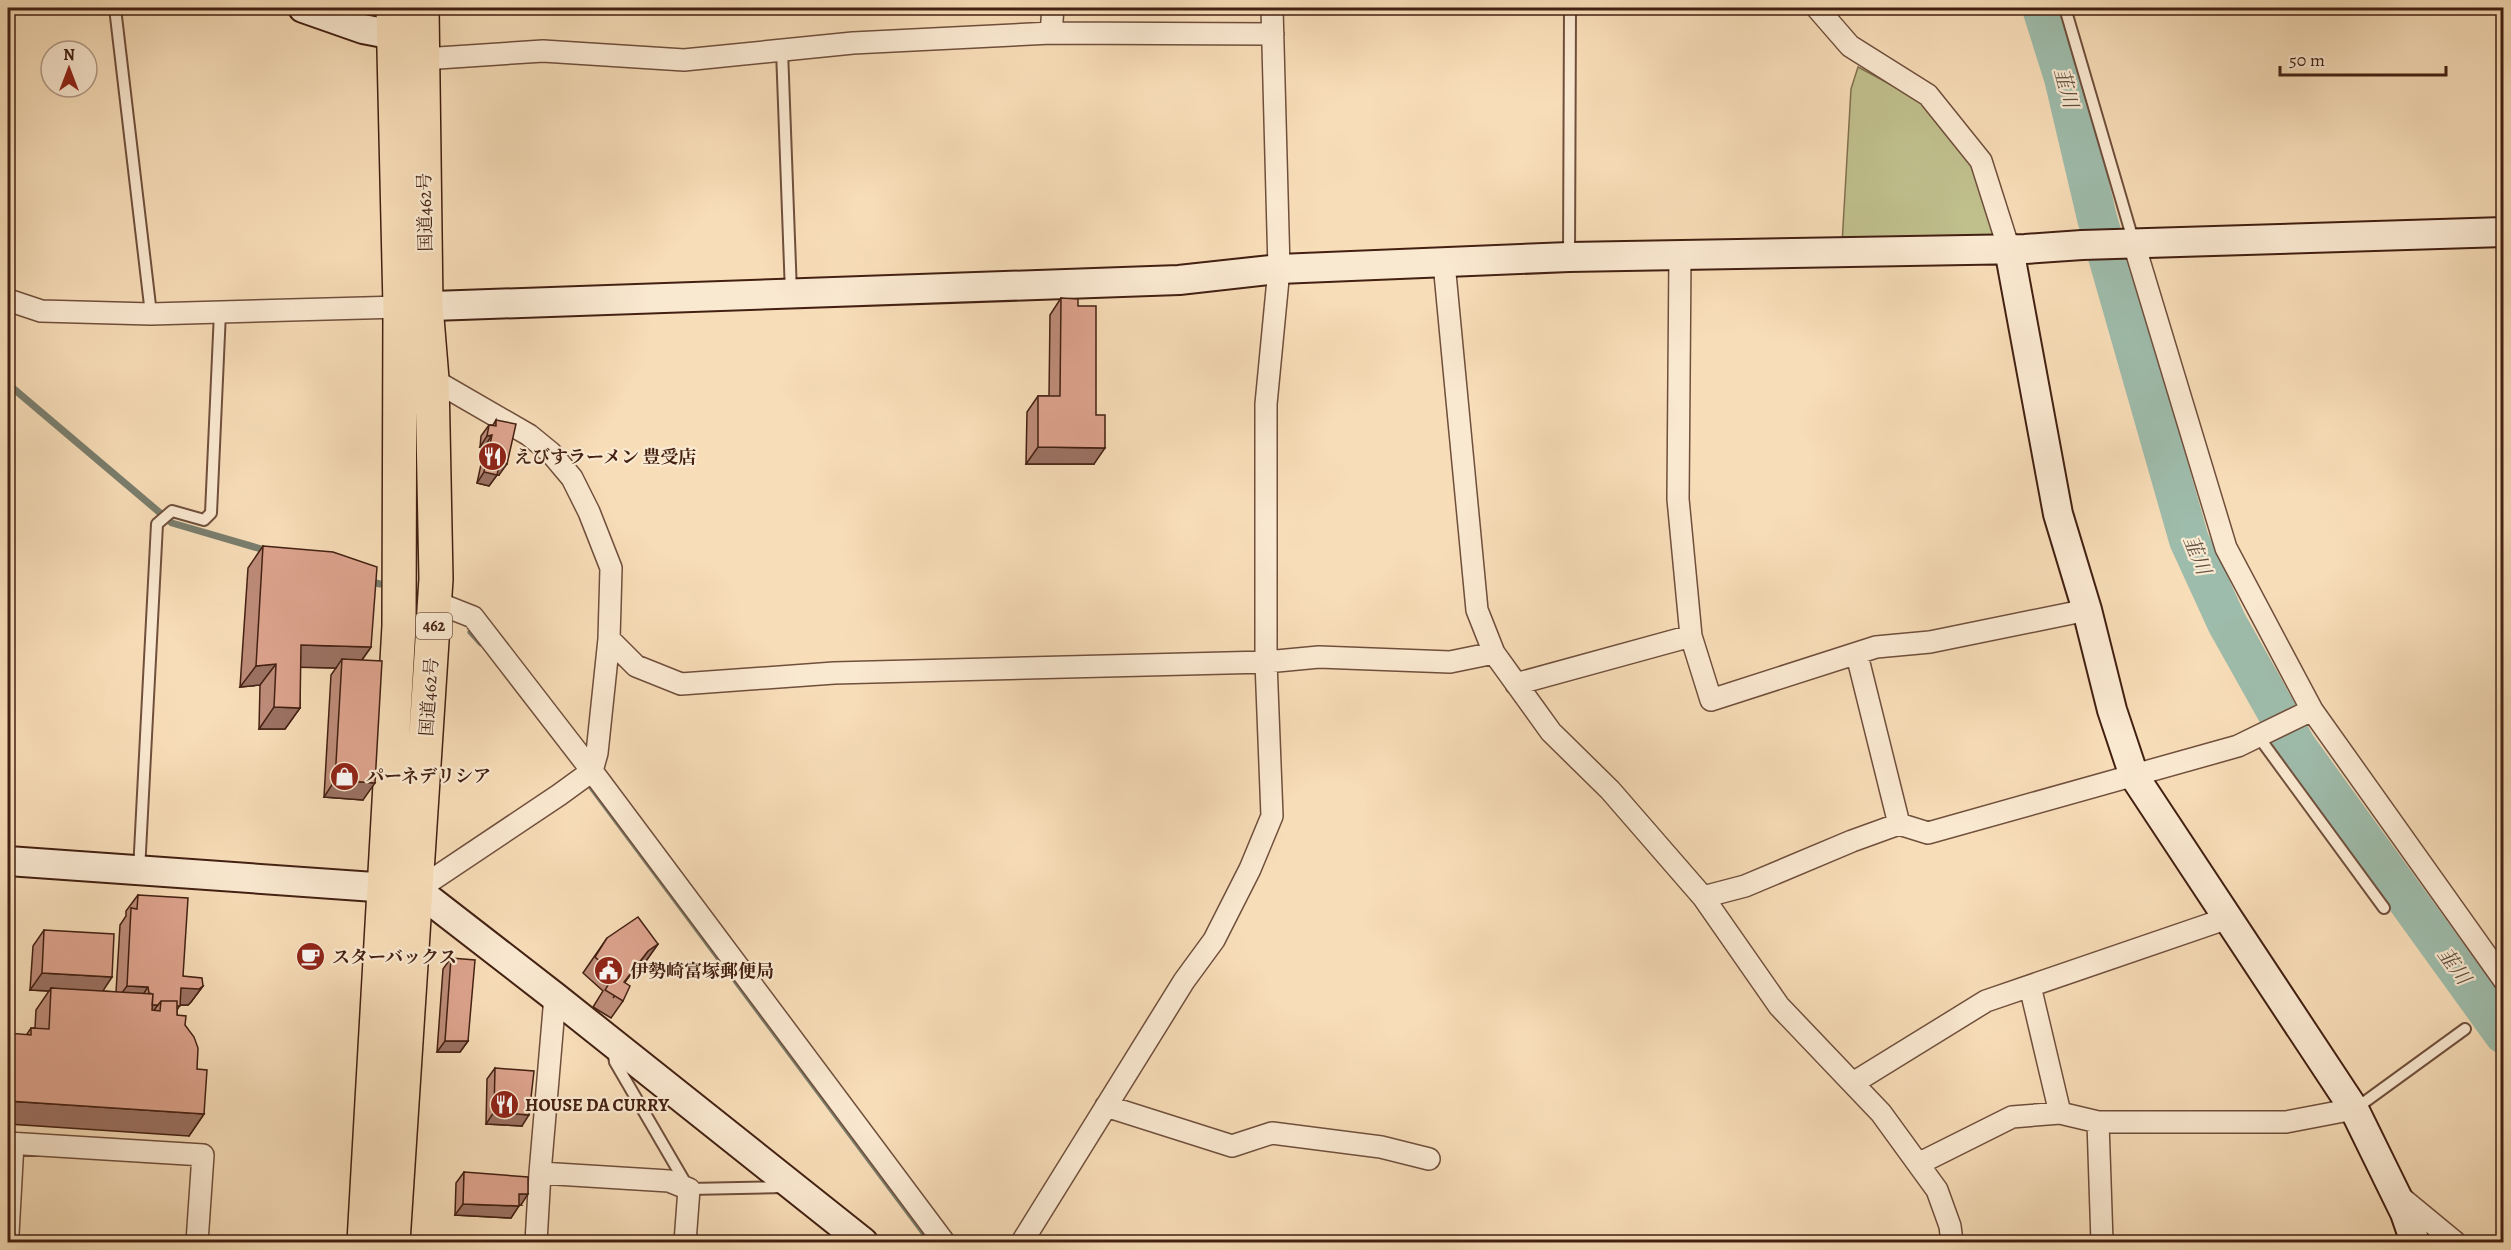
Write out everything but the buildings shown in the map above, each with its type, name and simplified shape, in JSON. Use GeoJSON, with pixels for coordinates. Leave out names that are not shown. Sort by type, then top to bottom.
{"type":"FeatureCollection","features":[{"type":"Feature","properties":{"kind":"highway","name":"国道462号"},"geometry":{"type":"LineString","coordinates":[[393,1242],[401,889],[399,626],[423,59],[422,8]]}},
{"type":"Feature","properties":{"kind":"highway","name":"国道462号"},"geometry":{"type":"LineString","coordinates":[[364,1242],[401,889],[435,603],[432,379],[413,306],[393,21]]}},
{"type":"Feature","properties":{"kind":"street"},"geometry":{"type":"LineString","coordinates":[[303,8],[363,29],[393,21]]}},
{"type":"Feature","properties":{"kind":"street"},"geometry":{"type":"LineString","coordinates":[[1051,33],[1053,8]]}},
{"type":"Feature","properties":{"kind":"street"},"geometry":{"type":"LineString","coordinates":[[1022,1242],[1184,981],[1214,940],[1250,869],[1272,816],[1266,662],[1266,404],[1279,269],[1272,8]]}},
{"type":"Feature","properties":{"kind":"street"},"geometry":{"type":"LineString","coordinates":[[1816,8],[1850,46],[1928,95],[1981,161],[2009,249],[2058,514],[2087,610],[2112,710],[2134,776],[2354,1109],[2395,1193],[2415,1242]]}},
{"type":"Feature","properties":{"kind":"street"},"geometry":{"type":"LineString","coordinates":[[423,59],[543,51],[684,60],[853,43],[1051,33],[1273,34]]}},
{"type":"Feature","properties":{"kind":"street"},"geometry":{"type":"LineString","coordinates":[[8,300],[42,311],[151,314],[1179,280],[1279,269],[1569,257],[2009,249],[2504,232]]}},
{"type":"Feature","properties":{"kind":"street"},"geometry":{"type":"LineString","coordinates":[[2131,244],[2226,548],[2312,710],[2504,980]]}},
{"type":"Feature","properties":{"kind":"street"},"geometry":{"type":"LineString","coordinates":[[1680,255],[1678,499],[1691,636],[1711,700],[1857,655],[1876,647],[1930,642],[2087,610]]}},
{"type":"Feature","properties":{"kind":"street"},"geometry":{"type":"LineString","coordinates":[[1444,263],[1477,610],[1494,653],[1551,732],[1610,790],[1703,897],[1779,1006],[1881,1113],[1937,1190],[1950,1226],[1952,1242]]}},
{"type":"Feature","properties":{"kind":"street"},"geometry":{"type":"LineString","coordinates":[[401,889],[586,775],[597,753],[609,639],[611,568],[589,512],[572,478],[550,453],[529,435],[432,379]]}},
{"type":"Feature","properties":{"kind":"street"},"geometry":{"type":"LineString","coordinates":[[435,603],[473,617],[586,775],[944,1242]]}},
{"type":"Feature","properties":{"kind":"street"},"geometry":{"type":"LineString","coordinates":[[1516,684],[1691,636]]}},
{"type":"Feature","properties":{"kind":"street"},"geometry":{"type":"LineString","coordinates":[[609,639],[636,666],[681,684],[834,673],[1266,662],[1319,657],[1450,662],[1494,653]]}},
{"type":"Feature","properties":{"kind":"street"},"geometry":{"type":"LineString","coordinates":[[1857,655],[1899,824]]}},
{"type":"Feature","properties":{"kind":"street"},"geometry":{"type":"LineString","coordinates":[[1703,897],[1745,886],[1899,824],[1928,833],[2238,747],[2312,710]]}},
{"type":"Feature","properties":{"kind":"street"},"geometry":{"type":"LineString","coordinates":[[8,861],[401,889],[555,997],[863,1242]]}},
{"type":"Feature","properties":{"kind":"street"},"geometry":{"type":"LineString","coordinates":[[1853,1083],[1986,1001],[2228,918]]}},
{"type":"Feature","properties":{"kind":"street"},"geometry":{"type":"LineString","coordinates":[[2030,986],[2060,1113]]}},
{"type":"Feature","properties":{"kind":"street"},"geometry":{"type":"LineString","coordinates":[[536,1242],[555,997]]}},
{"type":"Feature","properties":{"kind":"street"},"geometry":{"type":"LineString","coordinates":[[1106,1106],[1232,1146],[1272,1133],[1381,1147],[1429,1159]]}},
{"type":"Feature","properties":{"kind":"street"},"geometry":{"type":"LineString","coordinates":[[1918,1164],[2012,1117],[2060,1113],[2098,1122],[2286,1122],[2354,1109]]}},
{"type":"Feature","properties":{"kind":"street"},"geometry":{"type":"LineString","coordinates":[[2098,1122],[2102,1242]]}},
{"type":"Feature","properties":{"kind":"street"},"geometry":{"type":"LineString","coordinates":[[8,1234],[10,1143],[203,1155],[197,1242]]}},
{"type":"Feature","properties":{"kind":"street"},"geometry":{"type":"LineString","coordinates":[[540,1173],[669,1181],[689,1189],[685,1242]]}},
{"type":"Feature","properties":{"kind":"street"},"geometry":{"type":"LineString","coordinates":[[2395,1193],[2455,1242]]}},
{"type":"Feature","properties":{"kind":"lane"},"geometry":{"type":"LineString","coordinates":[[115,8],[151,314]]}},
{"type":"Feature","properties":{"kind":"lane"},"geometry":{"type":"LineString","coordinates":[[1569,257],[1570,8]]}},
{"type":"Feature","properties":{"kind":"lane"},"geometry":{"type":"LineString","coordinates":[[2065,8],[2131,244]]}},
{"type":"Feature","properties":{"kind":"lane"},"geometry":{"type":"LineString","coordinates":[[782,50],[791,294]]}},
{"type":"Feature","properties":{"kind":"lane"},"geometry":{"type":"LineString","coordinates":[[139,871],[157,524],[172,511],[204,520],[212,513],[219,312]]}},
{"type":"Feature","properties":{"kind":"lane"},"geometry":{"type":"LineString","coordinates":[[2258,736],[2384,908]]}},
{"type":"Feature","properties":{"kind":"lane"},"geometry":{"type":"LineString","coordinates":[[2354,1109],[2465,1029]]}},
{"type":"Feature","properties":{"kind":"lane"},"geometry":{"type":"LineString","coordinates":[[611,1041],[615,1062],[689,1189],[794,1187]]}},
{"type":"Feature","properties":{"kind":"green space"},"geometry":{"type":"Polygon","coordinates":[[[1858,67],[1914,97],[1931,110],[1976,162],[1999,241],[1842,244],[1851,89],[1858,67]]]}},
{"type":"Feature","properties":{"kind":"waterway","name":"韮川"},"geometry":{"type":"LineString","coordinates":[[2042,8],[2064,78],[2097,218],[2189,540],[2227,623],[2296,746],[2504,1034]]}},
{"type":"Feature","properties":{"kind":"waterway"},"geometry":{"type":"LineString","coordinates":[[8,384],[172,523],[268,551]]}},
{"type":"Feature","properties":{"kind":"waterway"},"geometry":{"type":"LineString","coordinates":[[368,581],[380,584]]}},
{"type":"Feature","properties":{"kind":"waterway"},"geometry":{"type":"LineString","coordinates":[[471,632],[481,643]]}},
{"type":"Feature","properties":{"kind":"waterway"},"geometry":{"type":"LineString","coordinates":[[585,778],[931,1242]]}},
{"type":"Feature","properties":{"kind":"place","name":"えびすラーメン 豊受店"},"geometry":{"type":"Point","coordinates":[493,457]}},
{"type":"Feature","properties":{"kind":"place","name":"パーネデリシア"},"geometry":{"type":"Point","coordinates":[345,776]}},
{"type":"Feature","properties":{"kind":"place","name":"スターバックス"},"geometry":{"type":"Point","coordinates":[311,957]}},
{"type":"Feature","properties":{"kind":"place","name":"伊勢崎富塚郵便局"},"geometry":{"type":"Point","coordinates":[609,971]}},
{"type":"Feature","properties":{"kind":"place","name":"HOUSE DA CURRY"},"geometry":{"type":"Point","coordinates":[504,1105]}}]}
